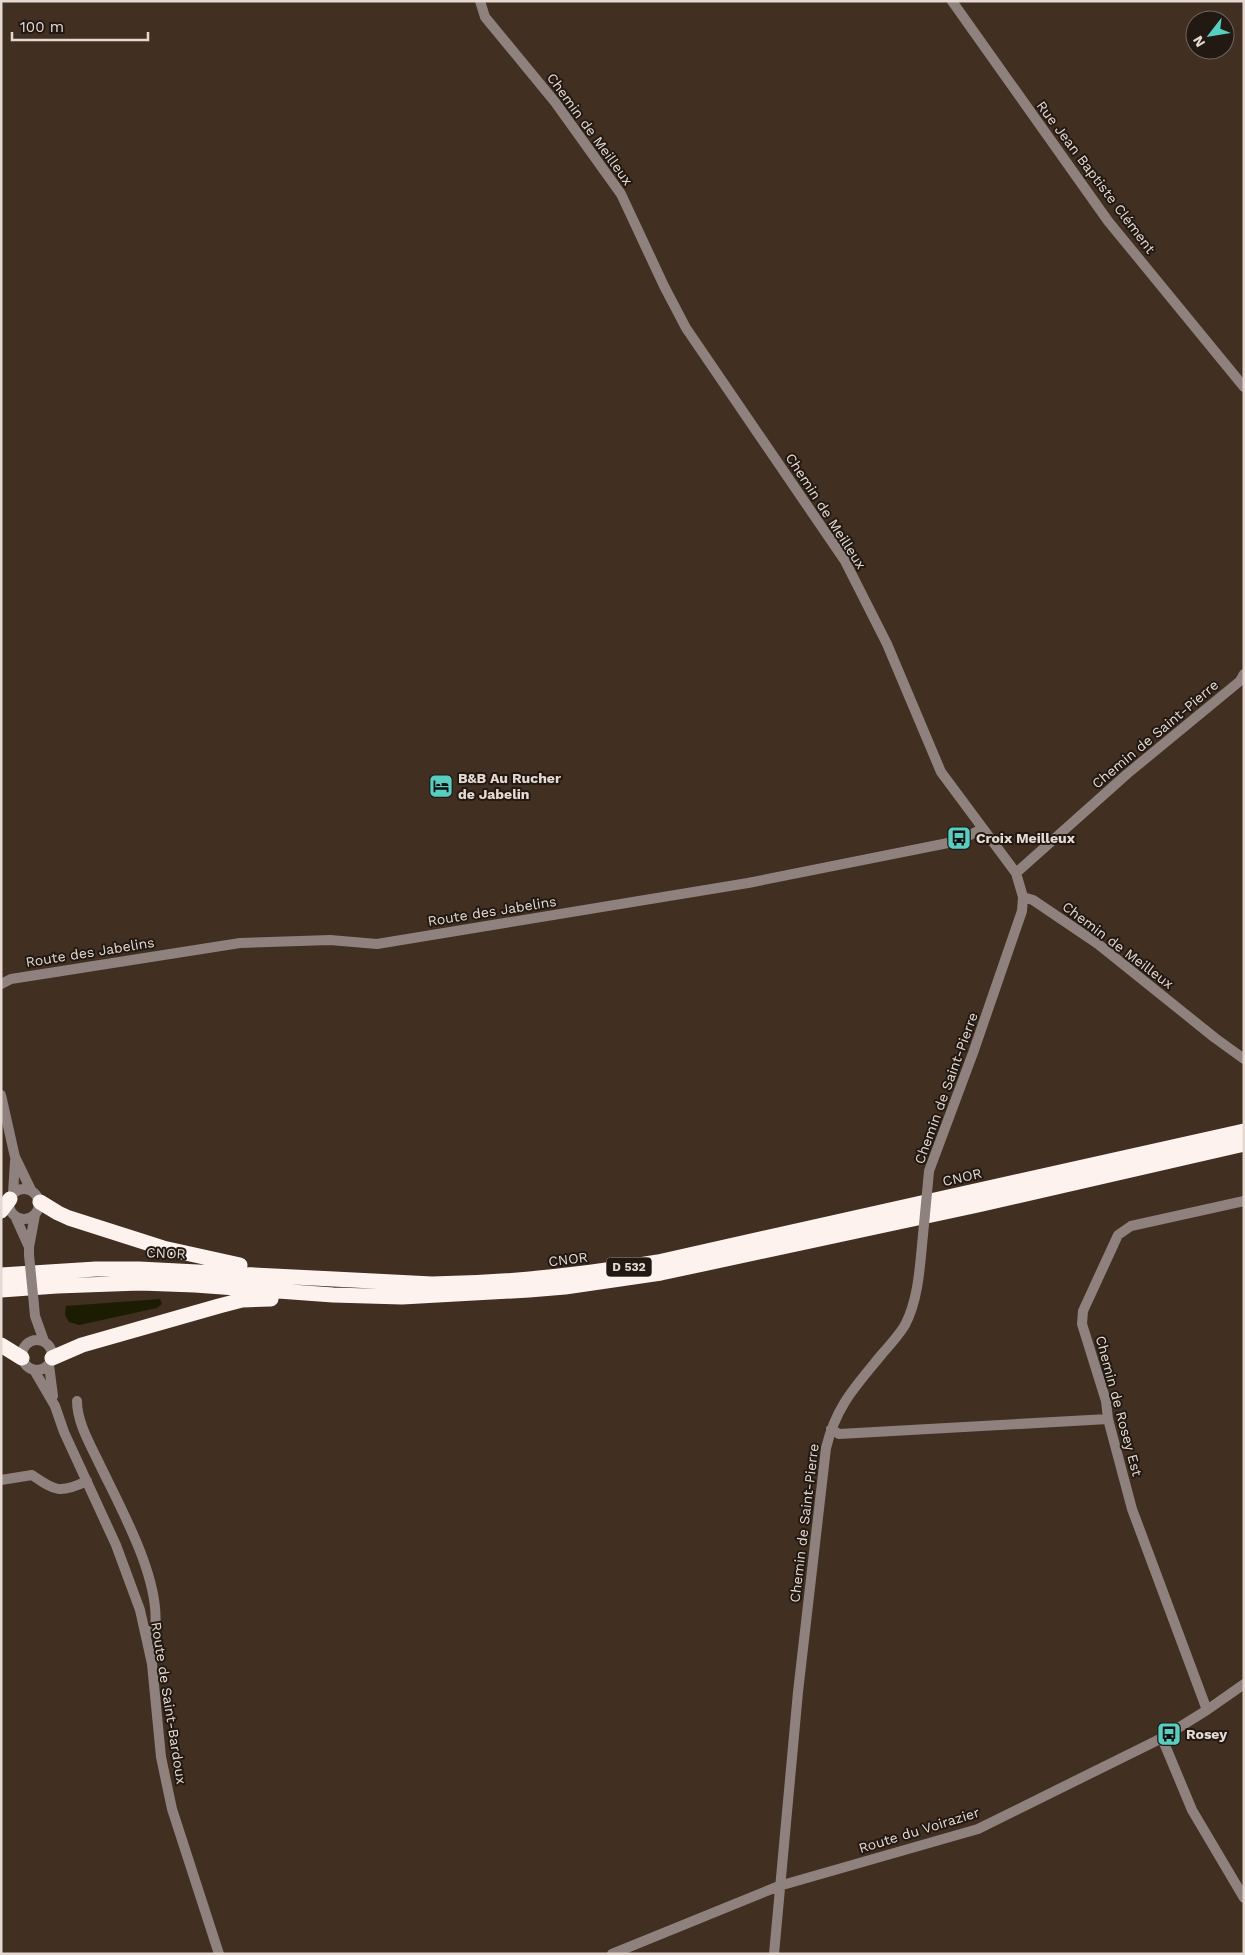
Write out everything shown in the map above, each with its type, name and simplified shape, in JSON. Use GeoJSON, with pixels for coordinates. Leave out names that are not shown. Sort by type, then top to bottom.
{"type":"FeatureCollection","features":[{"type":"Feature","properties":{"kind":"highway","name":"CNOR"},"geometry":{"type":"LineString","coordinates":[[1,1275],[96,1269],[194,1270],[432,1284],[561,1276],[658,1262],[1244,1131]]}},
{"type":"Feature","properties":{"kind":"highway","name":"CNOR"},"geometry":{"type":"LineString","coordinates":[[1,1290],[57,1286],[140,1284],[402,1297],[529,1290],[661,1273],[978,1205],[1244,1144]]}},
{"type":"Feature","properties":{"kind":"highway"},"geometry":{"type":"LineString","coordinates":[[35,1202],[64,1216],[164,1248],[222,1262],[343,1280]]}},
{"type":"Feature","properties":{"kind":"highway"},"geometry":{"type":"LineString","coordinates":[[51,1362],[82,1344],[242,1300],[263,1298],[333,1300],[402,1297]]}},
{"type":"Feature","properties":{"kind":"highway"},"geometry":{"type":"LineString","coordinates":[[1,1345],[22,1358]]}},
{"type":"Feature","properties":{"kind":"street","name":"Chemin de Meilleux"},"geometry":{"type":"LineString","coordinates":[[480,1],[485,17],[555,102],[621,194],[686,328],[845,560],[887,644],[941,772],[982,830],[1016,873],[1023,897],[1033,900],[1098,944],[1244,1059]]}},
{"type":"Feature","properties":{"kind":"street","name":"Rue Jean Baptiste Clément"},"geometry":{"type":"LineString","coordinates":[[952,1],[1108,221],[1244,387]]}},
{"type":"Feature","properties":{"kind":"street","name":"Chemin de Saint-Pierre"},"geometry":{"type":"LineString","coordinates":[[1016,873],[1127,774],[1240,681],[1244,674]]}},
{"type":"Feature","properties":{"kind":"street","name":"Route des Jabelins"},"geometry":{"type":"LineString","coordinates":[[1,984],[10,979],[240,943],[330,940],[377,944],[748,883],[958,841],[982,830]]}},
{"type":"Feature","properties":{"kind":"street","name":"Chemin de Saint-Pierre"},"geometry":{"type":"LineString","coordinates":[[774,1954],[800,1672],[826,1448],[830,1429],[848,1394],[905,1325],[916,1291],[929,1171],[974,1053],[1022,911],[1023,897]]}},
{"type":"Feature","properties":{"kind":"street"},"geometry":{"type":"LineString","coordinates":[[1,1095],[15,1158],[35,1202],[29,1251],[35,1316],[31,1341],[24,1348],[22,1358],[26,1366],[34,1370],[40,1370],[51,1362],[51,1348],[44,1341],[35,1316]]}},
{"type":"Feature","properties":{"kind":"street"},"geometry":{"type":"LineString","coordinates":[[15,1158],[10,1205],[29,1251]]}},
{"type":"Feature","properties":{"kind":"street"},"geometry":{"type":"LineString","coordinates":[[10,1205],[22,1188],[35,1202]]}},
{"type":"Feature","properties":{"kind":"street","name":"Chemin de Rosey Est"},"geometry":{"type":"LineString","coordinates":[[1207,1710],[1132,1509],[1108,1419],[1106,1401],[1086,1338],[1082,1318],[1084,1306],[1118,1235],[1131,1226],[1244,1201]]}},
{"type":"Feature","properties":{"kind":"street"},"geometry":{"type":"LineString","coordinates":[[10,1205],[25,1219],[35,1202]]}},
{"type":"Feature","properties":{"kind":"street"},"geometry":{"type":"LineString","coordinates":[[31,1341],[44,1341]]}},
{"type":"Feature","properties":{"kind":"street","name":"Route de Saint-Bardoux"},"geometry":{"type":"LineString","coordinates":[[51,1362],[55,1406]]}},
{"type":"Feature","properties":{"kind":"street","name":"Route de Saint-Bardoux"},"geometry":{"type":"LineString","coordinates":[[34,1370],[55,1406],[130,1579],[146,1633],[152,1664],[161,1757],[172,1808],[219,1954]]}},
{"type":"Feature","properties":{"kind":"street"},"geometry":{"type":"LineString","coordinates":[[78,1401],[77,1408],[88,1440],[140,1552],[150,1585],[157,1618],[156,1628],[146,1633]]}},
{"type":"Feature","properties":{"kind":"street"},"geometry":{"type":"LineString","coordinates":[[830,1429],[839,1434],[1108,1419]]}},
{"type":"Feature","properties":{"kind":"street"},"geometry":{"type":"LineString","coordinates":[[1,1480],[32,1475],[56,1490],[62,1490],[87,1480]]}},
{"type":"Feature","properties":{"kind":"street","name":"Route du Voirazier"},"geometry":{"type":"LineString","coordinates":[[612,1954],[779,1886],[978,1829],[1162,1738],[1244,1684]]}},
{"type":"Feature","properties":{"kind":"street"},"geometry":{"type":"LineString","coordinates":[[1162,1738],[1192,1810],[1244,1898]]}},
{"type":"Feature","properties":{"kind":"shaded area"},"geometry":{"type":"Polygon","coordinates":[[[160,1299],[162,1304],[157,1308],[79,1325],[69,1322],[65,1315],[66,1306],[160,1299]]]}},
{"type":"Feature","properties":{"kind":"place","name":"B&B Au Rucher de Jabelin"},"geometry":{"type":"Point","coordinates":[441,786]}},
{"type":"Feature","properties":{"kind":"place","name":"Croix Meilleux"},"geometry":{"type":"Point","coordinates":[959,838]}},
{"type":"Feature","properties":{"kind":"place","name":"Rosey"},"geometry":{"type":"Point","coordinates":[1169,1734]}}]}
